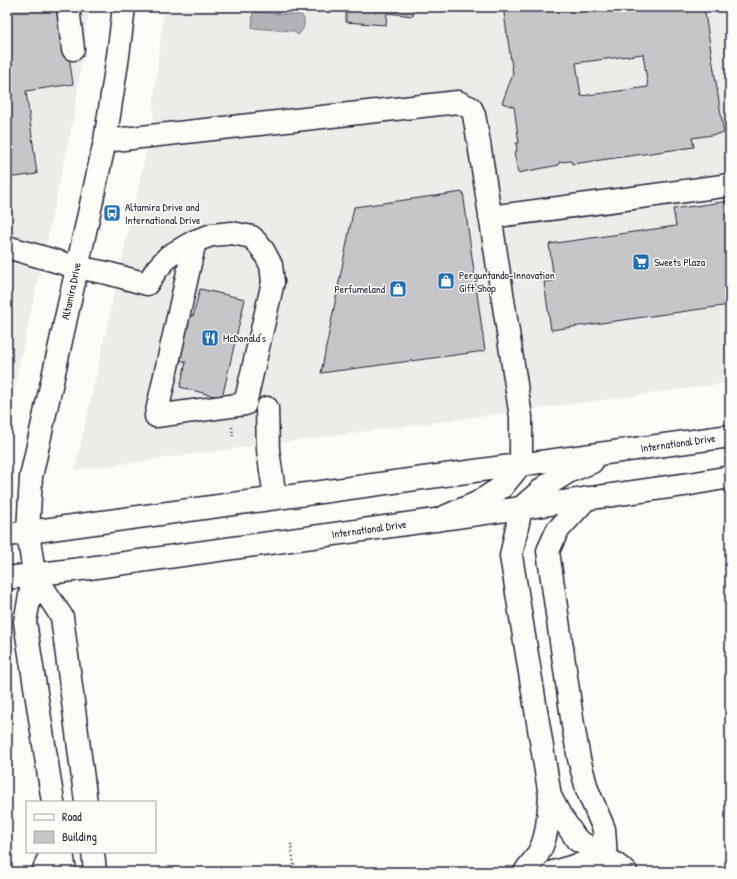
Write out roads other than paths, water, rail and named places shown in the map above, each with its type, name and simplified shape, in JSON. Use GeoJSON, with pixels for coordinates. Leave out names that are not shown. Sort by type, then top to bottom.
{"type":"FeatureCollection","features":[{"type":"Feature","properties":{"kind":"street"},"geometry":{"type":"LineString","coordinates":[[68,7],[73,48]]}},
{"type":"Feature","properties":{"kind":"street","name":"Altamira Drive"},"geometry":{"type":"LineString","coordinates":[[34,574],[18,534],[105,141],[124,7]]}},
{"type":"Feature","properties":{"kind":"street"},"geometry":{"type":"LineString","coordinates":[[105,141],[458,102],[471,108],[474,115],[521,417],[521,464],[502,487],[477,502],[437,520]]}},
{"type":"Feature","properties":{"kind":"street"},"geometry":{"type":"LineString","coordinates":[[490,217],[730,185]]}},
{"type":"Feature","properties":{"kind":"street"},"geometry":{"type":"LineString","coordinates":[[7,247],[76,267],[107,273],[147,284],[157,268],[169,256],[195,241],[212,235],[232,233],[252,238],[263,250],[271,264],[273,282],[245,404],[156,416],[195,241]]}},
{"type":"Feature","properties":{"kind":"street"},"geometry":{"type":"LineString","coordinates":[[268,408],[268,450],[275,498]]}},
{"type":"Feature","properties":{"kind":"street","name":"International Drive"},"geometry":{"type":"LineString","coordinates":[[18,534],[730,436]]}},
{"type":"Feature","properties":{"kind":"street"},"geometry":{"type":"LineString","coordinates":[[525,872],[529,865],[538,856],[546,836],[550,796],[511,556],[521,508],[546,486],[568,472],[616,452]]}},
{"type":"Feature","properties":{"kind":"street","name":"International Drive"},"geometry":{"type":"LineString","coordinates":[[7,578],[437,520],[730,477]]}},
{"type":"Feature","properties":{"kind":"street"},"geometry":{"type":"LineString","coordinates":[[588,498],[557,531],[548,551],[579,759],[587,788],[604,829],[606,857]]}},
{"type":"Feature","properties":{"kind":"street"},"geometry":{"type":"LineString","coordinates":[[34,574],[25,622],[51,797]]}},
{"type":"Feature","properties":{"kind":"street"},"geometry":{"type":"LineString","coordinates":[[34,574],[62,616],[86,801]]}},
{"type":"Feature","properties":{"kind":"street"},"geometry":{"type":"LineString","coordinates":[[550,796],[560,815],[577,840],[606,857],[626,872]]}},
{"type":"Feature","properties":{"kind":"street"},"geometry":{"type":"LineString","coordinates":[[43,872],[51,853]]}},
{"type":"Feature","properties":{"kind":"street"},"geometry":{"type":"LineString","coordinates":[[62,853],[65,872]]}},
{"type":"Feature","properties":{"kind":"street"},"geometry":{"type":"LineString","coordinates":[[93,853],[95,872]]}},
{"type":"Feature","properties":{"kind":"street"},"geometry":{"type":"LineString","coordinates":[[553,872],[606,857]]}},
{"type":"Feature","properties":{"kind":"place","name":"Altamira Drive and International Drive"},"geometry":{"type":"Point","coordinates":[112,213]}},
{"type":"Feature","properties":{"kind":"place","name":"Sweets Plaza"},"geometry":{"type":"Point","coordinates":[641,262]}},
{"type":"Feature","properties":{"kind":"place","name":"Perguntando-Innovation Gift Shop"},"geometry":{"type":"Point","coordinates":[446,281]}},
{"type":"Feature","properties":{"kind":"place","name":"Perfumeland"},"geometry":{"type":"Point","coordinates":[398,289]}},
{"type":"Feature","properties":{"kind":"place","name":"McDonald's"},"geometry":{"type":"Point","coordinates":[210,338]}}]}
